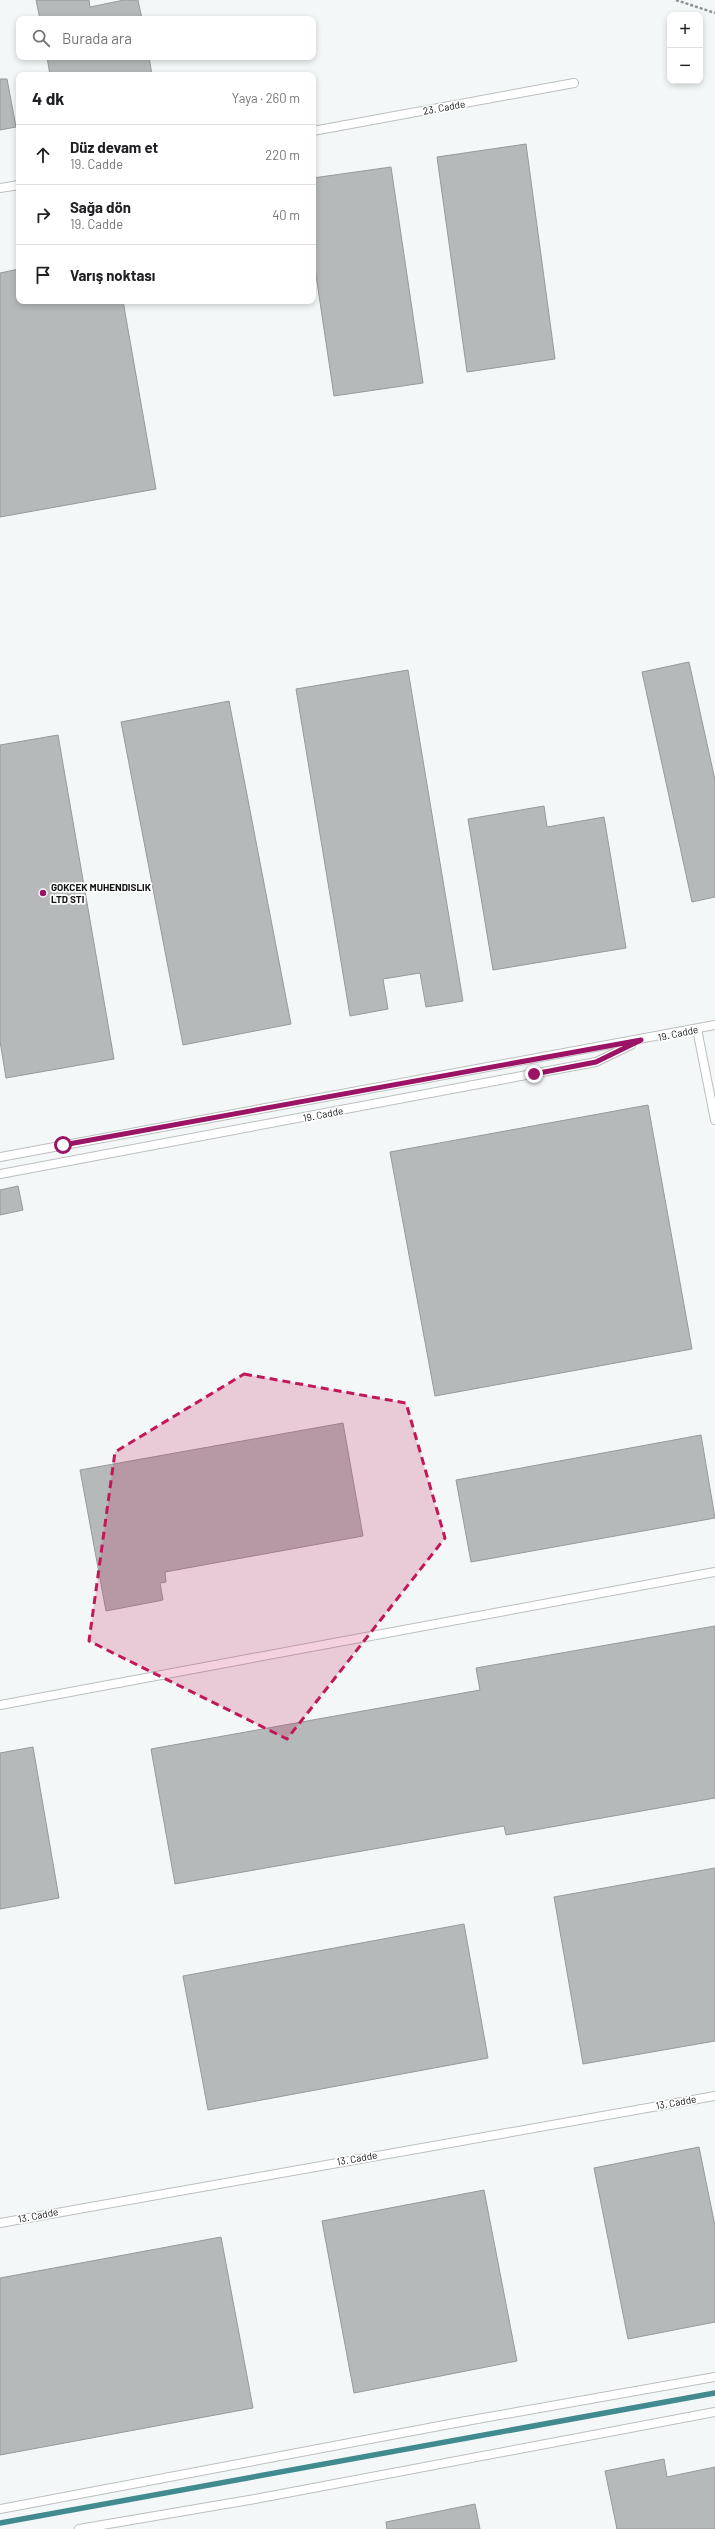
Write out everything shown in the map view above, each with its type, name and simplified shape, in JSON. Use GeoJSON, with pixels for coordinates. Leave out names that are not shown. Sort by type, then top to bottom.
{"type":"FeatureCollection","features":[{"type":"Feature","properties":{"kind":"lane","name":"23. Cadde"},"geometry":{"type":"LineString","coordinates":[[316,130],[574,83]]}},
{"type":"Feature","properties":{"kind":"lane"},"geometry":{"type":"LineString","coordinates":[[0,188],[16,185]]}},
{"type":"Feature","properties":{"kind":"lane","name":"19. Cadde"},"geometry":{"type":"LineString","coordinates":[[0,1157],[641,1040],[715,1025]]}},
{"type":"Feature","properties":{"kind":"lane"},"geometry":{"type":"LineString","coordinates":[[697,1029],[715,1120]]}},
{"type":"Feature","properties":{"kind":"lane","name":"19. Cadde"},"geometry":{"type":"LineString","coordinates":[[0,1174],[596,1062],[641,1040]]}},
{"type":"Feature","properties":{"kind":"lane"},"geometry":{"type":"LineString","coordinates":[[0,1705],[715,1572]]}},
{"type":"Feature","properties":{"kind":"lane","name":"13. Cadde"},"geometry":{"type":"LineString","coordinates":[[0,2223],[715,2096]]}},
{"type":"Feature","properties":{"kind":"lane"},"geometry":{"type":"LineString","coordinates":[[0,2509],[448,2424],[715,2377]]}},
{"type":"Feature","properties":{"kind":"lane"},"geometry":{"type":"LineString","coordinates":[[79,2529],[255,2499],[715,2412]]}},
{"type":"Feature","properties":{"kind":"path"},"geometry":{"type":"LineString","coordinates":[[676,0],[715,13]]}},
{"type":"Feature","properties":{"kind":"highlighted area"},"geometry":{"type":"Polygon","coordinates":[[[244,1374],[406,1403],[445,1538],[287,1739],[89,1641],[115,1452],[244,1374]]]}},
{"type":"Feature","properties":{"kind":"building"},"geometry":{"type":"Polygon","coordinates":[[[36,0],[89,0],[90,7],[124,0],[138,0],[141,16],[39,16],[36,0]]]}},
{"type":"Feature","properties":{"kind":"building"},"geometry":{"type":"Polygon","coordinates":[[[48,60],[150,60],[152,72],[50,72],[48,60]]]}},
{"type":"Feature","properties":{"kind":"building"},"geometry":{"type":"Polygon","coordinates":[[[0,79],[7,79],[16,127],[0,130],[0,79]]]}},
{"type":"Feature","properties":{"kind":"building"},"geometry":{"type":"Polygon","coordinates":[[[526,144],[555,359],[467,372],[437,157],[526,144]]]}},
{"type":"Feature","properties":{"kind":"building"},"geometry":{"type":"Polygon","coordinates":[[[391,167],[423,383],[334,396],[316,275],[316,178],[391,167]]]}},
{"type":"Feature","properties":{"kind":"building"},"geometry":{"type":"Polygon","coordinates":[[[16,270],[16,304],[124,304],[156,489],[0,517],[0,273],[16,270]]]}},
{"type":"Feature","properties":{"kind":"building"},"geometry":{"type":"Polygon","coordinates":[[[689,662],[715,780],[715,897],[692,902],[642,672],[689,662]]]}},
{"type":"Feature","properties":{"kind":"building"},"geometry":{"type":"Polygon","coordinates":[[[408,670],[463,1001],[426,1007],[420,973],[383,979],[388,1009],[350,1016],[296,689],[408,670]]]}},
{"type":"Feature","properties":{"kind":"building"},"geometry":{"type":"Polygon","coordinates":[[[229,701],[291,1024],[183,1045],[121,722],[229,701]]]}},
{"type":"Feature","properties":{"kind":"building","name":"GOKCEK MUHENDISLIK LTD STI"},"geometry":{"type":"Polygon","coordinates":[[[58,735],[114,1059],[6,1078],[0,1041],[0,745],[58,735]]]}},
{"type":"Feature","properties":{"kind":"building"},"geometry":{"type":"Polygon","coordinates":[[[544,806],[547,827],[604,817],[626,948],[493,970],[468,819],[544,806]]]}},
{"type":"Feature","properties":{"kind":"building"},"geometry":{"type":"Polygon","coordinates":[[[648,1105],[692,1349],[435,1396],[390,1152],[648,1105]]]}},
{"type":"Feature","properties":{"kind":"building"},"geometry":{"type":"Polygon","coordinates":[[[18,1186],[23,1210],[0,1215],[0,1190],[18,1186]]]}},
{"type":"Feature","properties":{"kind":"building"},"geometry":{"type":"Polygon","coordinates":[[[343,1423],[363,1536],[165,1572],[166,1582],[160,1583],[163,1600],[106,1611],[80,1470],[343,1423]]]}},
{"type":"Feature","properties":{"kind":"building"},"geometry":{"type":"Polygon","coordinates":[[[701,1435],[715,1518],[471,1562],[456,1480],[701,1435]]]}},
{"type":"Feature","properties":{"kind":"building"},"geometry":{"type":"Polygon","coordinates":[[[715,1626],[715,1798],[506,1835],[504,1826],[175,1884],[151,1749],[480,1690],[476,1668],[715,1626]]]}},
{"type":"Feature","properties":{"kind":"building"},"geometry":{"type":"Polygon","coordinates":[[[33,1747],[59,1898],[0,1909],[0,1753],[33,1747]]]}},
{"type":"Feature","properties":{"kind":"building"},"geometry":{"type":"Polygon","coordinates":[[[715,1868],[715,2041],[583,2064],[554,1897],[715,1868]]]}},
{"type":"Feature","properties":{"kind":"building"},"geometry":{"type":"Polygon","coordinates":[[[464,1924],[488,2058],[208,2110],[183,1976],[464,1924]]]}},
{"type":"Feature","properties":{"kind":"building"},"geometry":{"type":"Polygon","coordinates":[[[699,2147],[715,2226],[715,2322],[628,2339],[594,2168],[699,2147]]]}},
{"type":"Feature","properties":{"kind":"building"},"geometry":{"type":"Polygon","coordinates":[[[484,2190],[517,2361],[354,2393],[322,2221],[484,2190]]]}},
{"type":"Feature","properties":{"kind":"building"},"geometry":{"type":"Polygon","coordinates":[[[221,2237],[253,2408],[0,2455],[0,2278],[221,2237]]]}},
{"type":"Feature","properties":{"kind":"building"},"geometry":{"type":"Polygon","coordinates":[[[664,2459],[667,2477],[715,2467],[715,2529],[617,2529],[605,2471],[664,2459]]]}},
{"type":"Feature","properties":{"kind":"building"},"geometry":{"type":"Polygon","coordinates":[[[475,2504],[480,2529],[387,2529],[386,2522],[475,2504]]]}},
{"type":"Feature","properties":{"kind":"waterway"},"geometry":{"type":"LineString","coordinates":[[0,2523],[715,2393]]}},
{"type":"Feature","properties":{"kind":"place","name":"GOKCEK MUHENDISLIK LTD STI"},"geometry":{"type":"Point","coordinates":[43,893]}},
{"type":"Feature","properties":{"kind":"route"},"geometry":{"type":"LineString","coordinates":[[63,1145],[641,1040],[596,1062],[534,1074]]}}]}
